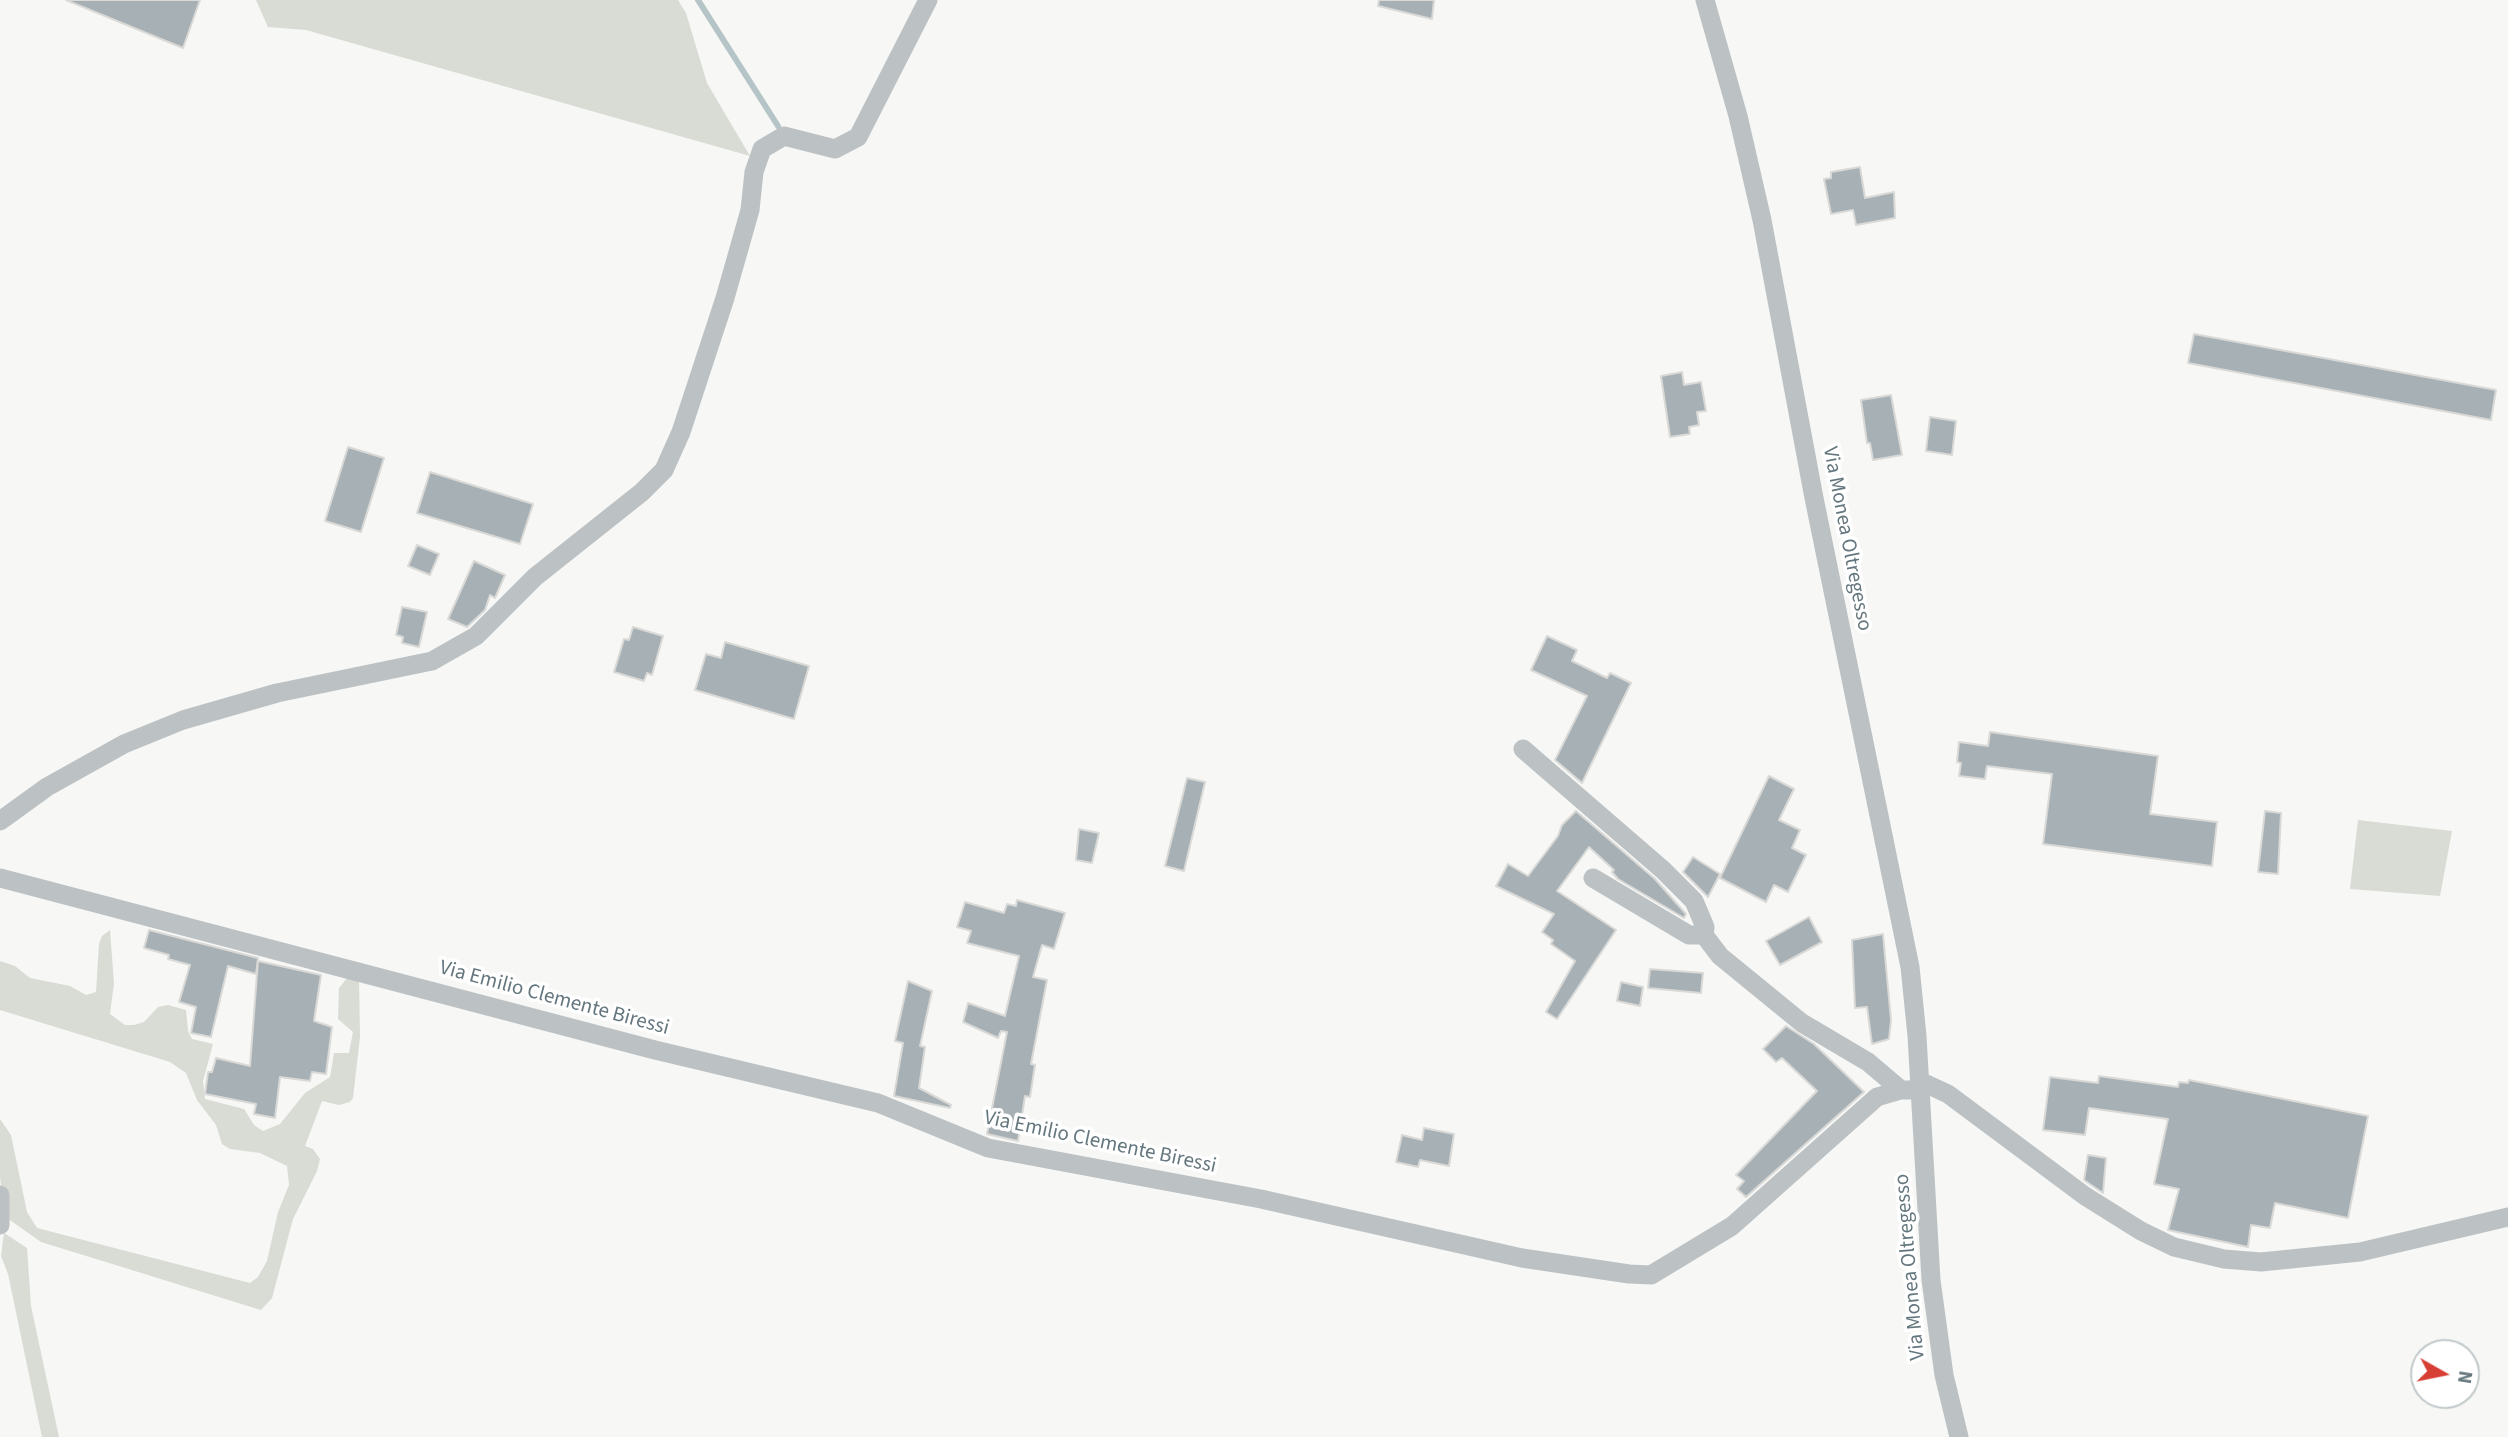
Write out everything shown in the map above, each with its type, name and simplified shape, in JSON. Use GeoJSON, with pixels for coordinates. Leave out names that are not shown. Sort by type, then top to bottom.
{"type":"FeatureCollection","features":[{"type":"Feature","properties":{"kind":"street"},"geometry":{"type":"LineString","coordinates":[[0,821],[47,787],[124,744],[183,720],[277,692],[432,662],[475,636],[535,578],[664,470],[681,432],[724,298],[750,209],[754,172],[762,149],[784,136],[835,149],[858,137],[928,0]]}},
{"type":"Feature","properties":{"kind":"street","name":"Via Monea Oltregesso"},"geometry":{"type":"LineString","coordinates":[[1705,0],[1738,116],[1762,220],[1814,498],[1910,967],[1914,1087],[1931,1280],[1944,1375],[1959,1437]]}},
{"type":"Feature","properties":{"kind":"street"},"geometry":{"type":"LineString","coordinates":[[1523,749],[1663,870],[1694,901],[1706,927],[1704,935]]}},
{"type":"Feature","properties":{"kind":"street","name":"Via Emilio Clemente Biressi"},"geometry":{"type":"LineString","coordinates":[[0,878],[655,1050],[878,1103],[988,1148],[1261,1199],[1522,1258],[1629,1274],[1651,1275],[1732,1226],[1877,1097],[1914,1087]]}},
{"type":"Feature","properties":{"kind":"street"},"geometry":{"type":"LineString","coordinates":[[1593,878],[1689,935],[1704,935]]}},
{"type":"Feature","properties":{"kind":"street"},"geometry":{"type":"LineString","coordinates":[[1704,935],[1720,956],[1802,1023],[1868,1062],[1882,1075],[1914,1087],[1948,1094],[2085,1196],[2141,1231],[2174,1247],[2224,1259],[2261,1262],[2361,1252],[2508,1217]]}},
{"type":"Feature","properties":{"kind":"street"},"geometry":{"type":"LineString","coordinates":[[1877,1097],[1882,1075]]}},
{"type":"Feature","properties":{"kind":"street"},"geometry":{"type":"LineString","coordinates":[[0,1195],[0,1225]]}},
{"type":"Feature","properties":{"kind":"shaded area"},"geometry":{"type":"Polygon","coordinates":[[[256,0],[678,0],[686,13],[707,83],[750,156],[306,30],[268,27],[256,0]]]}},
{"type":"Feature","properties":{"kind":"shaded area"},"geometry":{"type":"Polygon","coordinates":[[[2358,820],[2452,831],[2440,896],[2350,889],[2358,820]]]}},
{"type":"Feature","properties":{"kind":"shaded area"},"geometry":{"type":"Polygon","coordinates":[[[110,930],[114,983],[110,1014],[125,1025],[134,1025],[144,1022],[158,1007],[168,1005],[186,1010],[188,1031],[192,1039],[213,1044],[203,1081],[205,1099],[244,1109],[254,1125],[263,1131],[280,1124],[305,1093],[330,1077],[334,1053],[349,1053],[353,1032],[338,1019],[339,988],[347,978],[359,978],[360,1037],[353,1098],[350,1102],[339,1105],[322,1101],[305,1146],[313,1149],[320,1159],[317,1171],[293,1219],[272,1298],[261,1310],[41,1242],[4,1216],[0,1176],[0,1119],[11,1135],[27,1212],[37,1228],[250,1283],[258,1277],[267,1261],[278,1212],[289,1185],[287,1166],[260,1153],[230,1149],[222,1144],[216,1125],[197,1100],[186,1073],[170,1062],[0,1010],[0,961],[15,966],[30,978],[70,986],[86,995],[96,992],[99,944],[102,936],[110,930]]]}},
{"type":"Feature","properties":{"kind":"shaded area"},"geometry":{"type":"Polygon","coordinates":[[[4,1233],[27,1248],[31,1306],[59,1437],[42,1437],[8,1274],[1,1256],[4,1233]]]}},
{"type":"Feature","properties":{"kind":"building"},"geometry":{"type":"Polygon","coordinates":[[[66,0],[200,0],[183,48],[66,0]]]}},
{"type":"Feature","properties":{"kind":"building"},"geometry":{"type":"Polygon","coordinates":[[[1379,0],[1434,0],[1432,19],[1378,6],[1379,0]]]}},
{"type":"Feature","properties":{"kind":"building"},"geometry":{"type":"Polygon","coordinates":[[[1860,167],[1865,198],[1894,192],[1895,218],[1856,225],[1853,210],[1831,214],[1824,179],[1831,178],[1831,172],[1860,167]]]}},
{"type":"Feature","properties":{"kind":"building"},"geometry":{"type":"Polygon","coordinates":[[[2194,334],[2496,390],[2491,420],[2188,363],[2194,334]]]}},
{"type":"Feature","properties":{"kind":"building"},"geometry":{"type":"Polygon","coordinates":[[[1682,372],[1684,385],[1701,382],[1706,411],[1697,412],[1699,425],[1689,427],[1690,434],[1670,437],[1661,376],[1682,372]]]}},
{"type":"Feature","properties":{"kind":"building"},"geometry":{"type":"Polygon","coordinates":[[[1891,395],[1902,455],[1873,460],[1870,443],[1867,443],[1861,400],[1891,395]]]}},
{"type":"Feature","properties":{"kind":"building"},"geometry":{"type":"Polygon","coordinates":[[[1930,417],[1956,421],[1952,455],[1926,451],[1930,417]]]}},
{"type":"Feature","properties":{"kind":"building"},"geometry":{"type":"Polygon","coordinates":[[[348,447],[384,458],[361,532],[325,521],[348,447]]]}},
{"type":"Feature","properties":{"kind":"building"},"geometry":{"type":"Polygon","coordinates":[[[430,472],[533,504],[520,544],[417,513],[430,472]]]}},
{"type":"Feature","properties":{"kind":"building"},"geometry":{"type":"Polygon","coordinates":[[[417,545],[439,554],[430,575],[408,566],[417,545]]]}},
{"type":"Feature","properties":{"kind":"building"},"geometry":{"type":"Polygon","coordinates":[[[474,561],[505,575],[495,598],[490,595],[485,610],[467,627],[448,619],[474,561]]]}},
{"type":"Feature","properties":{"kind":"building"},"geometry":{"type":"Polygon","coordinates":[[[402,607],[427,612],[419,647],[402,643],[403,637],[396,635],[402,607]]]}},
{"type":"Feature","properties":{"kind":"building"},"geometry":{"type":"Polygon","coordinates":[[[633,627],[663,636],[652,675],[647,673],[644,681],[614,672],[624,639],[629,640],[633,627]]]}},
{"type":"Feature","properties":{"kind":"building"},"geometry":{"type":"Polygon","coordinates":[[[1547,636],[1577,650],[1572,661],[1607,678],[1610,673],[1631,683],[1582,783],[1555,760],[1587,696],[1531,670],[1547,636]]]}},
{"type":"Feature","properties":{"kind":"building"},"geometry":{"type":"Polygon","coordinates":[[[725,642],[809,666],[794,719],[695,690],[706,654],[721,658],[725,642]]]}},
{"type":"Feature","properties":{"kind":"building"},"geometry":{"type":"Polygon","coordinates":[[[1990,732],[2158,756],[2150,814],[2217,822],[2212,866],[2043,844],[2052,774],[1987,766],[1985,779],[1959,776],[1959,742],[1988,746],[1990,732]]]}},
{"type":"Feature","properties":{"kind":"building"},"geometry":{"type":"Polygon","coordinates":[[[1769,776],[1794,789],[1779,820],[1800,830],[1792,848],[1806,855],[1788,892],[1774,885],[1766,902],[1720,878],[1769,776]]]}},
{"type":"Feature","properties":{"kind":"building"},"geometry":{"type":"Polygon","coordinates":[[[1187,778],[1205,782],[1184,871],[1165,866],[1187,778]]]}},
{"type":"Feature","properties":{"kind":"building"},"geometry":{"type":"Polygon","coordinates":[[[1576,811],[1655,879],[1686,914],[1684,918],[1618,879],[1612,872],[1614,870],[1589,847],[1557,891],[1616,930],[1557,1019],[1546,1012],[1575,961],[1551,944],[1553,940],[1542,932],[1554,914],[1496,886],[1508,864],[1528,876],[1558,836],[1562,825],[1576,811]]]}},
{"type":"Feature","properties":{"kind":"building"},"geometry":{"type":"Polygon","coordinates":[[[2265,811],[2281,813],[2278,874],[2258,872],[2265,811]]]}},
{"type":"Feature","properties":{"kind":"building"},"geometry":{"type":"Polygon","coordinates":[[[1079,829],[1099,833],[1092,863],[1076,860],[1079,829]]]}},
{"type":"Feature","properties":{"kind":"building"},"geometry":{"type":"Polygon","coordinates":[[[1693,857],[1720,874],[1708,897],[1683,872],[1693,857]]]}},
{"type":"Feature","properties":{"kind":"building"},"geometry":{"type":"Polygon","coordinates":[[[1017,900],[1065,913],[1054,949],[1042,945],[1033,977],[1047,980],[1031,1064],[1035,1065],[1030,1097],[1025,1096],[1018,1141],[987,1134],[1007,1032],[1001,1031],[998,1038],[963,1022],[968,1003],[1005,1016],[1019,956],[967,943],[971,931],[957,927],[965,902],[1004,913],[1007,904],[1016,906],[1017,900]]]}},
{"type":"Feature","properties":{"kind":"building"},"geometry":{"type":"Polygon","coordinates":[[[1809,917],[1822,942],[1780,965],[1766,941],[1809,917]]]}},
{"type":"Feature","properties":{"kind":"building"},"geometry":{"type":"Polygon","coordinates":[[[149,930],[258,958],[256,974],[228,966],[211,1037],[191,1033],[196,1007],[179,1002],[190,965],[168,959],[169,955],[144,948],[149,930]]]}},
{"type":"Feature","properties":{"kind":"building"},"geometry":{"type":"Polygon","coordinates":[[[1883,934],[1891,1020],[1889,1039],[1872,1044],[1867,1007],[1855,1008],[1852,940],[1883,934]]]}},
{"type":"Feature","properties":{"kind":"building"},"geometry":{"type":"Polygon","coordinates":[[[258,961],[321,975],[314,1021],[332,1027],[326,1074],[312,1072],[310,1081],[280,1077],[275,1118],[254,1114],[256,1104],[205,1094],[208,1072],[212,1072],[216,1058],[250,1066],[258,961]]]}},
{"type":"Feature","properties":{"kind":"building"},"geometry":{"type":"Polygon","coordinates":[[[1650,969],[1703,973],[1701,993],[1648,988],[1650,969]]]}},
{"type":"Feature","properties":{"kind":"building"},"geometry":{"type":"Polygon","coordinates":[[[908,981],[932,991],[920,1046],[925,1047],[919,1088],[951,1105],[950,1108],[894,1096],[903,1043],[895,1041],[908,981]]]}},
{"type":"Feature","properties":{"kind":"building"},"geometry":{"type":"Polygon","coordinates":[[[1621,982],[1643,987],[1640,1006],[1617,1001],[1621,982]]]}},
{"type":"Feature","properties":{"kind":"building"},"geometry":{"type":"Polygon","coordinates":[[[1786,1026],[1814,1044],[1864,1092],[1746,1197],[1737,1189],[1744,1181],[1736,1175],[1817,1091],[1782,1058],[1776,1062],[1763,1049],[1786,1026]]]}},
{"type":"Feature","properties":{"kind":"building"},"geometry":{"type":"Polygon","coordinates":[[[2099,1076],[2178,1087],[2179,1082],[2188,1083],[2189,1080],[2368,1116],[2348,1218],[2275,1203],[2270,1228],[2251,1225],[2248,1247],[2168,1230],[2179,1189],[2154,1184],[2168,1119],[2089,1108],[2085,1135],[2043,1130],[2050,1077],[2098,1083],[2099,1076]]]}},
{"type":"Feature","properties":{"kind":"building"},"geometry":{"type":"Polygon","coordinates":[[[1424,1128],[1454,1134],[1449,1166],[1420,1160],[1418,1167],[1396,1162],[1402,1135],[1422,1140],[1424,1128]]]}},
{"type":"Feature","properties":{"kind":"building"},"geometry":{"type":"Polygon","coordinates":[[[2088,1155],[2106,1158],[2103,1193],[2084,1180],[2088,1155]]]}},
{"type":"Feature","properties":{"kind":"waterway"},"geometry":{"type":"LineString","coordinates":[[698,0],[778,126]]}}]}
